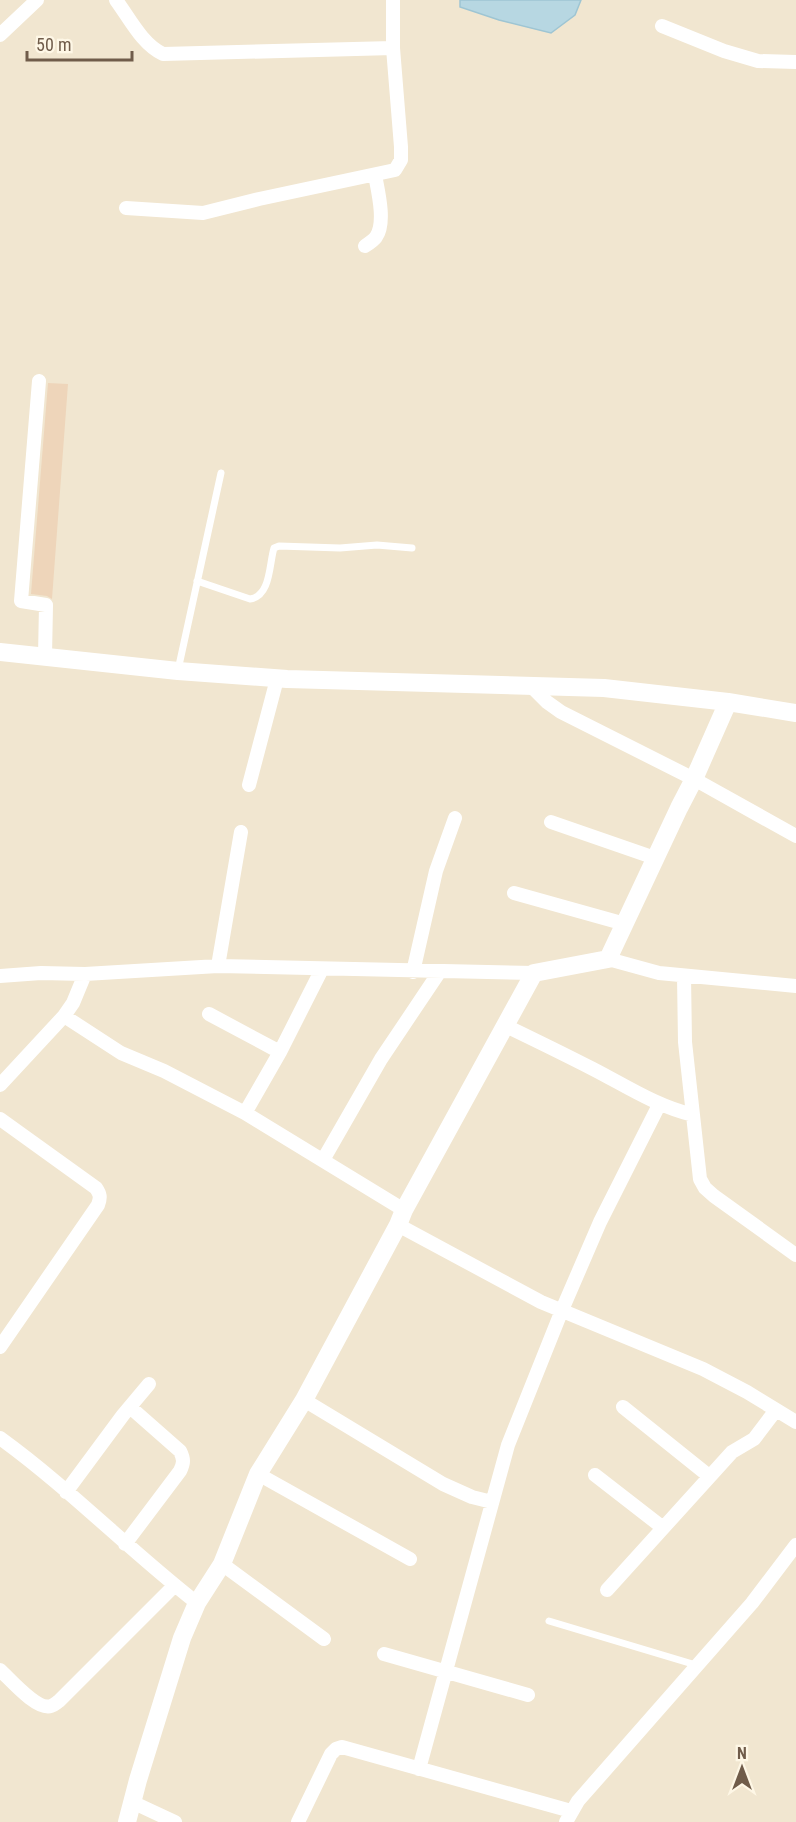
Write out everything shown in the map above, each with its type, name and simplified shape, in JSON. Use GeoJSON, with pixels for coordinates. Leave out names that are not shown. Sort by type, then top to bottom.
{"type":"FeatureCollection","features":[{"type":"Feature","properties":{"kind":"main road"},"geometry":{"type":"LineString","coordinates":[[0,652],[277,679],[604,688],[728,702],[796,713]]}},
{"type":"Feature","properties":{"kind":"main road"},"geometry":{"type":"LineString","coordinates":[[127,1822],[182,1638],[197,1603],[222,1564],[258,1474],[304,1400],[534,974],[608,959],[694,780],[728,702]]}},
{"type":"Feature","properties":{"kind":"street"},"geometry":{"type":"LineString","coordinates":[[0,35],[37,0]]}},
{"type":"Feature","properties":{"kind":"street"},"geometry":{"type":"LineString","coordinates":[[116,0],[146,42],[163,54],[393,48]]}},
{"type":"Feature","properties":{"kind":"street"},"geometry":{"type":"LineString","coordinates":[[126,207],[203,213],[395,170],[401,160],[393,48],[393,0]]}},
{"type":"Feature","properties":{"kind":"street"},"geometry":{"type":"LineString","coordinates":[[662,26],[758,62],[796,62]]}},
{"type":"Feature","properties":{"kind":"street"},"geometry":{"type":"LineString","coordinates":[[365,246],[377,236],[380,220],[375,175]]}},
{"type":"Feature","properties":{"kind":"street"},"geometry":{"type":"LineString","coordinates":[[39,381],[21,601],[46,604],[45,656]]}},
{"type":"Feature","properties":{"kind":"street"},"geometry":{"type":"LineString","coordinates":[[249,785],[277,679]]}},
{"type":"Feature","properties":{"kind":"street"},"geometry":{"type":"LineString","coordinates":[[531,686],[561,712],[694,780],[796,836]]}},
{"type":"Feature","properties":{"kind":"street"},"geometry":{"type":"LineString","coordinates":[[413,972],[436,871],[455,818]]}},
{"type":"Feature","properties":{"kind":"street"},"geometry":{"type":"LineString","coordinates":[[551,822],[655,858]]}},
{"type":"Feature","properties":{"kind":"street"},"geometry":{"type":"LineString","coordinates":[[218,966],[240,832]]}},
{"type":"Feature","properties":{"kind":"street"},"geometry":{"type":"LineString","coordinates":[[514,893],[625,924]]}},
{"type":"Feature","properties":{"kind":"street"},"geometry":{"type":"LineString","coordinates":[[608,959],[659,973],[796,986]]}},
{"type":"Feature","properties":{"kind":"street"},"geometry":{"type":"LineString","coordinates":[[0,976],[42,973],[85,974],[218,966],[534,974]]}},
{"type":"Feature","properties":{"kind":"street"},"geometry":{"type":"LineString","coordinates":[[245,1113],[280,1052],[322,969]]}},
{"type":"Feature","properties":{"kind":"street"},"geometry":{"type":"LineString","coordinates":[[323,1160],[381,1059],[440,971]]}},
{"type":"Feature","properties":{"kind":"street"},"geometry":{"type":"LineString","coordinates":[[0,1085],[64,1016],[73,1003],[85,974]]}},
{"type":"Feature","properties":{"kind":"street"},"geometry":{"type":"LineString","coordinates":[[684,976],[685,1042],[698,1167],[705,1188],[796,1255]]}},
{"type":"Feature","properties":{"kind":"street"},"geometry":{"type":"LineString","coordinates":[[209,1014],[280,1052]]}},
{"type":"Feature","properties":{"kind":"street"},"geometry":{"type":"LineString","coordinates":[[64,1016],[121,1053],[164,1071],[245,1113],[323,1160],[401,1217],[541,1302],[703,1369],[796,1422]]}},
{"type":"Feature","properties":{"kind":"street"},"geometry":{"type":"LineString","coordinates":[[506,1026],[594,1069],[659,1105],[693,1115]]}},
{"type":"Feature","properties":{"kind":"street"},"geometry":{"type":"LineString","coordinates":[[419,1768],[447,1673],[508,1444],[600,1222],[659,1105]]}},
{"type":"Feature","properties":{"kind":"street"},"geometry":{"type":"LineString","coordinates":[[0,1119],[100,1193],[98,1205],[0,1347]]}},
{"type":"Feature","properties":{"kind":"street"},"geometry":{"type":"LineString","coordinates":[[66,1492],[149,1384]]}},
{"type":"Feature","properties":{"kind":"street"},"geometry":{"type":"LineString","coordinates":[[304,1400],[443,1484],[472,1497],[492,1502]]}},
{"type":"Feature","properties":{"kind":"street"},"geometry":{"type":"LineString","coordinates":[[125,1544],[183,1464],[180,1451],[130,1407]]}},
{"type":"Feature","properties":{"kind":"street"},"geometry":{"type":"LineString","coordinates":[[623,1407],[710,1476]]}},
{"type":"Feature","properties":{"kind":"street"},"geometry":{"type":"LineString","coordinates":[[607,1590],[732,1452],[754,1439],[776,1410]]}},
{"type":"Feature","properties":{"kind":"street"},"geometry":{"type":"LineString","coordinates":[[0,1438],[26,1457],[125,1544],[197,1603]]}},
{"type":"Feature","properties":{"kind":"street"},"geometry":{"type":"LineString","coordinates":[[258,1474],[410,1559]]}},
{"type":"Feature","properties":{"kind":"street"},"geometry":{"type":"LineString","coordinates":[[595,1475],[662,1527]]}},
{"type":"Feature","properties":{"kind":"street"},"geometry":{"type":"LineString","coordinates":[[298,1822],[331,1754],[342,1747],[419,1768],[568,1817],[578,1801],[752,1603],[796,1545]]}},
{"type":"Feature","properties":{"kind":"street"},"geometry":{"type":"LineString","coordinates":[[222,1564],[324,1639]]}},
{"type":"Feature","properties":{"kind":"street"},"geometry":{"type":"LineString","coordinates":[[1,1672],[34,1701],[42,1706],[51,1706],[59,1701],[175,1586]]}},
{"type":"Feature","properties":{"kind":"street"},"geometry":{"type":"LineString","coordinates":[[384,1654],[528,1695]]}},
{"type":"Feature","properties":{"kind":"street"},"geometry":{"type":"LineString","coordinates":[[132,1802],[175,1822]]}},
{"type":"Feature","properties":{"kind":"lane"},"geometry":{"type":"LineString","coordinates":[[178,671],[221,473]]}},
{"type":"Feature","properties":{"kind":"lane"},"geometry":{"type":"LineString","coordinates":[[197,581],[250,599],[257,598],[262,595],[265,587],[274,548],[279,546],[340,548],[377,545],[412,548]]}},
{"type":"Feature","properties":{"kind":"lane"},"geometry":{"type":"LineString","coordinates":[[549,1621],[697,1665]]}},
{"type":"Feature","properties":{"kind":"shaded area"},"geometry":{"type":"Polygon","coordinates":[[[0,0],[796,0],[796,1822],[0,1822],[0,0]]]}},
{"type":"Feature","properties":{"kind":"water"},"geometry":{"type":"Polygon","coordinates":[[[460,0],[581,0],[575,15],[551,33],[460,7],[460,0]]]}},
{"type":"Feature","properties":{"kind":"building"},"geometry":{"type":"Polygon","coordinates":[[[48,383],[68,384],[52,599],[31,594],[48,383]]]}}]}
